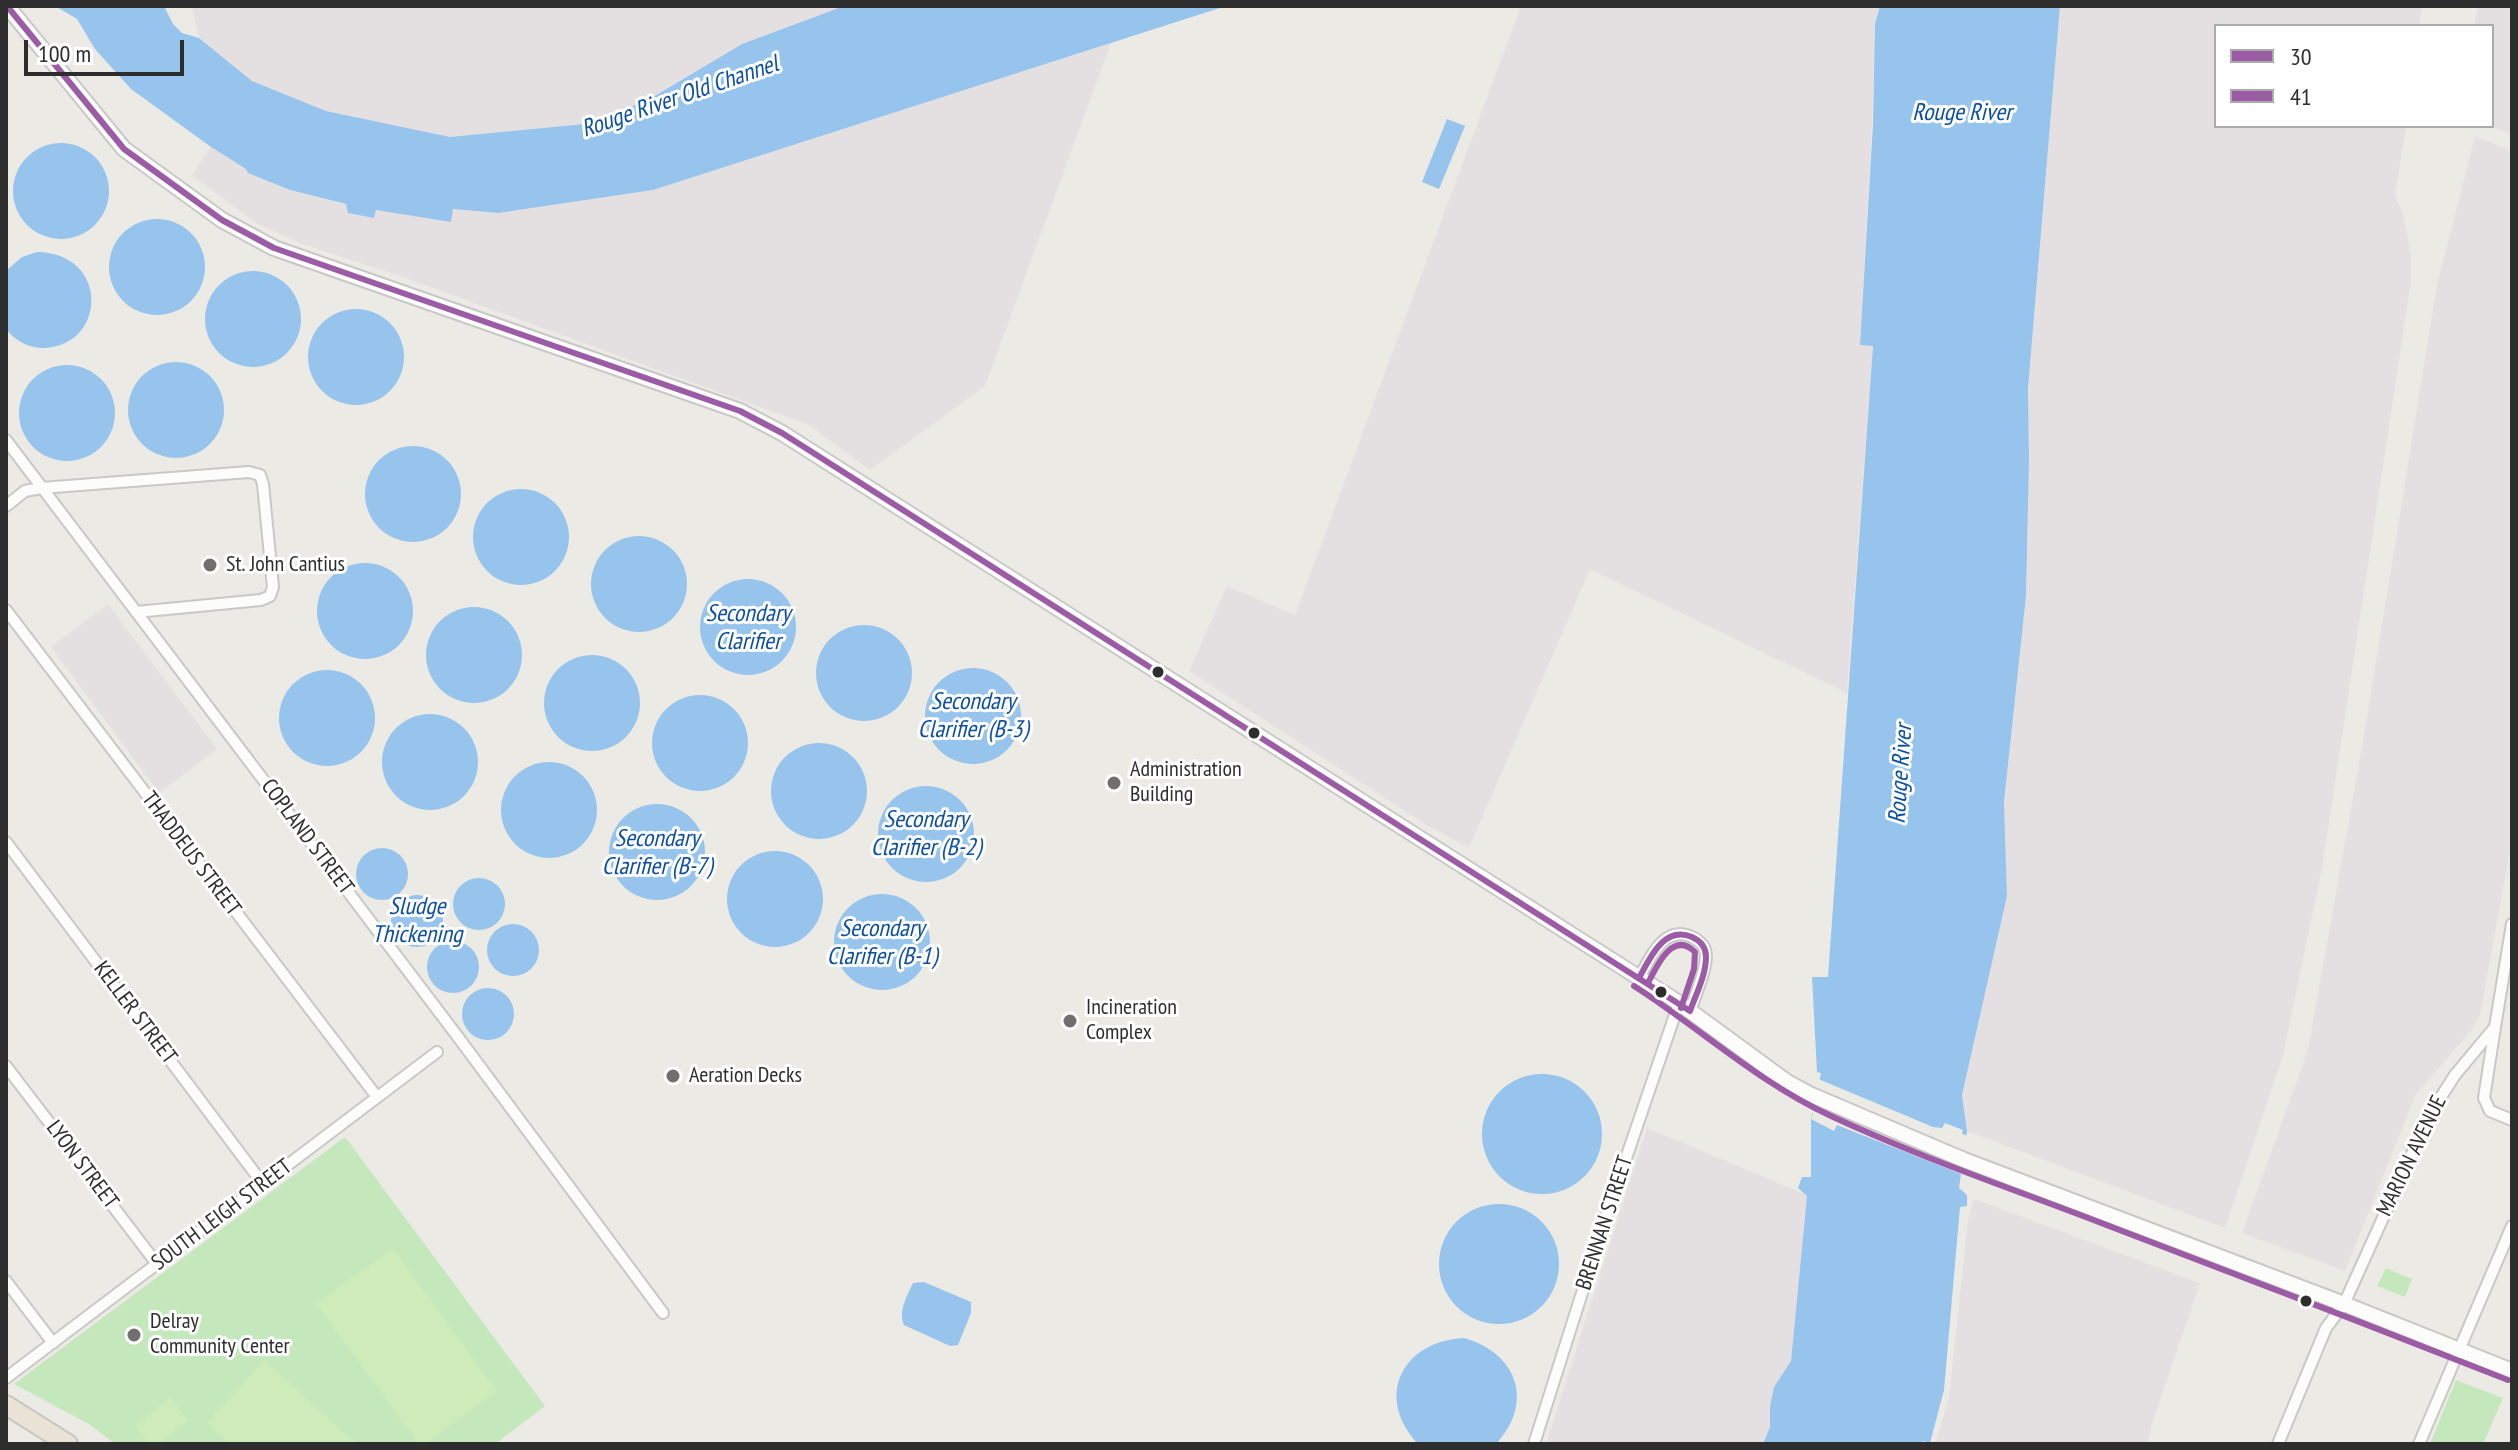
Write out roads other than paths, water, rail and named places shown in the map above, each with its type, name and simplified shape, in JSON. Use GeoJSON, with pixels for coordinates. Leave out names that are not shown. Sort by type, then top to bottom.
{"type":"FeatureCollection","features":[{"type":"Feature","properties":{"kind":"highway"},"geometry":{"type":"LineString","coordinates":[[6,1405],[68,1444]]}},
{"type":"Feature","properties":{"kind":"main road"},"geometry":{"type":"LineString","coordinates":[[7,6],[124,149],[222,220],[274,248],[740,411],[782,433],[1639,978],[1787,1082],[1809,1094],[1964,1160],[2512,1371]]}},
{"type":"Feature","properties":{"kind":"street","name":"COPLAND STREET"},"geometry":{"type":"LineString","coordinates":[[6,440],[663,1313]]}},
{"type":"Feature","properties":{"kind":"street"},"geometry":{"type":"LineString","coordinates":[[6,506],[25,491],[41,488],[249,472],[260,475],[273,587],[270,596],[261,600],[136,612]]}},
{"type":"Feature","properties":{"kind":"street","name":"THADDEUS STREET"},"geometry":{"type":"LineString","coordinates":[[6,610],[377,1097]]}},
{"type":"Feature","properties":{"kind":"street","name":"KELLER STREET"},"geometry":{"type":"LineString","coordinates":[[6,842],[263,1184]]}},
{"type":"Feature","properties":{"kind":"street"},"geometry":{"type":"LineString","coordinates":[[2512,924],[2484,1098],[2490,1111],[2512,1120]]}},
{"type":"Feature","properties":{"kind":"street","name":"BRENNAN STREET"},"geometry":{"type":"LineString","coordinates":[[1534,1444],[1608,1211],[1684,1007],[1706,963],[1705,950],[1696,939],[1673,935],[1655,947],[1639,978]]}},
{"type":"Feature","properties":{"kind":"street","name":"MARION AVENUE"},"geometry":{"type":"LineString","coordinates":[[2278,1444],[2326,1328],[2344,1304],[2430,1114],[2455,1075],[2495,1027]]}},
{"type":"Feature","properties":{"kind":"street","name":"SOUTH LEIGH STREET"},"geometry":{"type":"LineString","coordinates":[[6,1378],[437,1052]]}},
{"type":"Feature","properties":{"kind":"street","name":"LYON STREET"},"geometry":{"type":"LineString","coordinates":[[6,1066],[157,1264]]}},
{"type":"Feature","properties":{"kind":"street"},"geometry":{"type":"LineString","coordinates":[[2419,1444],[2512,1226]]}},
{"type":"Feature","properties":{"kind":"street"},"geometry":{"type":"LineString","coordinates":[[6,1281],[53,1343]]}},
{"type":"Feature","properties":{"kind":"water","name":"Rouge River Old Channel"},"geometry":{"type":"Polygon","coordinates":[[[55,6],[164,6],[173,24],[182,33],[199,38],[252,81],[326,111],[450,137],[584,124],[648,100],[742,44],[844,6],[1226,6],[653,190],[498,213],[453,209],[451,222],[376,210],[374,218],[348,213],[346,204],[290,190],[248,173],[131,89],[95,49],[77,19],[55,6]]]}},
{"type":"Feature","properties":{"kind":"water","name":"Rouge River"},"geometry":{"type":"Polygon","coordinates":[[[1880,6],[2060,6],[2028,388],[2026,596],[2004,802],[2007,896],[1962,1095],[1967,1131],[1959,1188],[1967,1195],[1967,1206],[1960,1207],[1944,1390],[1930,1443],[1763,1444],[1770,1427],[1774,1387],[1791,1361],[1807,1196],[1798,1188],[1802,1177],[1811,1177],[1811,1119],[1821,1073],[1817,1072],[1812,977],[1828,977],[1873,346],[1860,345],[1873,124],[1875,24],[1880,6]]]}},
{"type":"Feature","properties":{"kind":"water"},"geometry":{"type":"Polygon","coordinates":[[[1447,119],[1465,126],[1439,189],[1422,182],[1447,119]]]}},
{"type":"Feature","properties":{"kind":"water"},"geometry":{"type":"Polygon","coordinates":[[[61,143],[79,147],[95,157],[105,173],[109,191],[105,209],[95,225],[79,235],[61,239],[43,235],[27,225],[17,209],[13,191],[17,173],[27,157],[43,147],[61,143]]]}},
{"type":"Feature","properties":{"kind":"water"},"geometry":{"type":"Polygon","coordinates":[[[157,219],[175,223],[191,233],[201,249],[205,267],[201,285],[191,301],[175,311],[157,315],[139,311],[123,301],[113,285],[109,267],[113,249],[123,233],[139,223],[157,219]]]}},
{"type":"Feature","properties":{"kind":"water"},"geometry":{"type":"Polygon","coordinates":[[[37,252],[61,256],[78,267],[88,282],[92,300],[89,317],[80,332],[65,343],[44,348],[23,343],[6,329],[6,271],[22,257],[37,252]]]}},
{"type":"Feature","properties":{"kind":"water"},"geometry":{"type":"Polygon","coordinates":[[[253,271],[271,275],[287,285],[297,301],[301,319],[297,337],[287,353],[271,363],[253,367],[235,363],[219,353],[209,337],[205,319],[209,301],[219,285],[235,275],[253,271]]]}},
{"type":"Feature","properties":{"kind":"water"},"geometry":{"type":"Polygon","coordinates":[[[356,309],[374,313],[390,323],[400,339],[404,357],[400,375],[390,391],[374,401],[356,405],[338,401],[322,391],[312,375],[308,357],[312,339],[322,323],[338,313],[356,309]]]}},
{"type":"Feature","properties":{"kind":"water"},"geometry":{"type":"Polygon","coordinates":[[[176,362],[194,366],[210,376],[220,392],[224,410],[220,428],[210,444],[194,454],[176,458],[158,454],[142,444],[132,428],[128,410],[132,392],[142,376],[158,366],[176,362]]]}},
{"type":"Feature","properties":{"kind":"water"},"geometry":{"type":"Polygon","coordinates":[[[67,365],[85,369],[101,379],[111,395],[115,413],[111,431],[101,447],[85,457],[67,461],[49,457],[33,447],[23,431],[19,413],[23,395],[33,379],[49,369],[67,365]]]}},
{"type":"Feature","properties":{"kind":"water"},"geometry":{"type":"Polygon","coordinates":[[[413,446],[431,450],[447,460],[457,476],[461,494],[457,512],[447,528],[431,538],[413,542],[395,538],[379,528],[369,512],[365,494],[369,476],[379,460],[395,450],[413,446]]]}},
{"type":"Feature","properties":{"kind":"water"},"geometry":{"type":"Polygon","coordinates":[[[521,489],[539,493],[555,503],[565,519],[569,537],[565,555],[555,571],[539,581],[521,585],[503,581],[487,571],[477,555],[473,537],[477,519],[487,503],[503,493],[521,489]]]}},
{"type":"Feature","properties":{"kind":"water","name":"Secondary Clarifier"},"geometry":{"type":"Polygon","coordinates":[[[639,536],[657,540],[673,550],[683,566],[687,584],[683,602],[673,618],[657,628],[639,632],[621,628],[605,618],[595,602],[591,584],[595,566],[605,550],[621,540],[639,536]]]}},
{"type":"Feature","properties":{"kind":"water"},"geometry":{"type":"Polygon","coordinates":[[[365,563],[383,567],[399,577],[409,593],[413,611],[409,629],[399,645],[383,655],[365,659],[347,655],[331,645],[321,629],[317,611],[321,593],[331,577],[347,567],[365,563]]]}},
{"type":"Feature","properties":{"kind":"water","name":"Secondary Clarifier"},"geometry":{"type":"Polygon","coordinates":[[[748,579],[766,583],[782,593],[792,609],[796,627],[792,645],[782,661],[766,671],[748,675],[730,671],[714,661],[704,645],[700,627],[704,609],[714,593],[730,583],[748,579]]]}},
{"type":"Feature","properties":{"kind":"water"},"geometry":{"type":"Polygon","coordinates":[[[474,607],[492,611],[508,621],[518,637],[522,655],[518,673],[508,689],[492,699],[474,703],[456,699],[440,689],[430,673],[426,655],[430,637],[440,621],[456,611],[474,607]]]}},
{"type":"Feature","properties":{"kind":"water"},"geometry":{"type":"Polygon","coordinates":[[[864,625],[882,629],[898,639],[908,655],[912,673],[908,691],[898,707],[882,717],[864,721],[846,717],[830,707],[820,691],[816,673],[820,655],[830,639],[846,629],[864,625]]]}},
{"type":"Feature","properties":{"kind":"water"},"geometry":{"type":"Polygon","coordinates":[[[592,655],[610,659],[626,669],[636,685],[640,703],[636,721],[626,737],[610,747],[592,751],[574,747],[558,737],[548,721],[544,703],[548,685],[558,669],[574,659],[592,655]]]}},
{"type":"Feature","properties":{"kind":"water","name":"Secondary Clarifier (B-3)"},"geometry":{"type":"Polygon","coordinates":[[[973,668],[991,672],[1007,682],[1017,698],[1021,716],[1017,734],[1007,750],[991,760],[973,764],[955,760],[939,750],[929,734],[925,716],[929,698],[939,682],[955,672],[973,668]]]}},
{"type":"Feature","properties":{"kind":"water"},"geometry":{"type":"Polygon","coordinates":[[[327,670],[345,674],[361,684],[371,700],[375,718],[371,736],[361,752],[345,762],[327,766],[309,762],[293,752],[283,736],[279,718],[283,700],[293,684],[309,674],[327,670]]]}},
{"type":"Feature","properties":{"kind":"water","name":"Secondary Clarifier"},"geometry":{"type":"Polygon","coordinates":[[[700,695],[718,699],[734,709],[744,725],[748,743],[744,761],[734,777],[718,787],[700,791],[682,787],[666,777],[656,761],[652,743],[656,725],[666,709],[682,699],[700,695]]]}},
{"type":"Feature","properties":{"kind":"water"},"geometry":{"type":"Polygon","coordinates":[[[430,714],[448,718],[464,728],[474,744],[478,762],[474,780],[464,796],[448,806],[430,810],[412,806],[396,796],[386,780],[382,762],[386,744],[396,728],[412,718],[430,714]]]}},
{"type":"Feature","properties":{"kind":"water"},"geometry":{"type":"Polygon","coordinates":[[[819,743],[837,747],[853,757],[863,773],[867,791],[863,809],[853,825],[837,835],[819,839],[801,835],[785,825],[775,809],[771,791],[775,773],[785,757],[801,747],[819,743]]]}},
{"type":"Feature","properties":{"kind":"water"},"geometry":{"type":"Polygon","coordinates":[[[549,762],[567,766],[583,776],[593,792],[597,810],[593,828],[583,844],[567,854],[549,858],[531,854],[515,844],[505,828],[501,810],[505,792],[515,776],[531,766],[549,762]]]}},
{"type":"Feature","properties":{"kind":"water","name":"Secondary Clarifier (B-2)"},"geometry":{"type":"Polygon","coordinates":[[[926,786],[944,790],[960,800],[970,816],[974,834],[970,852],[960,868],[944,878],[926,882],[908,878],[892,868],[882,852],[878,834],[882,816],[892,800],[908,790],[926,786]]]}},
{"type":"Feature","properties":{"kind":"water","name":"Secondary Clarifier (B-7)"},"geometry":{"type":"Polygon","coordinates":[[[657,804],[675,808],[691,818],[701,834],[705,852],[701,870],[691,886],[675,896],[657,900],[639,896],[623,886],[613,870],[609,852],[613,834],[623,818],[639,808],[657,804]]]}},
{"type":"Feature","properties":{"kind":"water","name":"Sludge Thickening"},"geometry":{"type":"Polygon","coordinates":[[[382,848],[400,856],[408,874],[400,892],[382,900],[364,892],[356,874],[364,856],[382,848]]]}},
{"type":"Feature","properties":{"kind":"water"},"geometry":{"type":"Polygon","coordinates":[[[775,851],[793,855],[809,865],[819,881],[823,899],[819,917],[809,933],[793,943],[775,947],[757,943],[741,933],[731,917],[727,899],[731,881],[741,865],[757,855],[775,851]]]}},
{"type":"Feature","properties":{"kind":"water","name":"Sludge Thickening"},"geometry":{"type":"Polygon","coordinates":[[[479,878],[497,886],[505,904],[497,922],[479,930],[461,922],[453,904],[461,886],[479,878]]]}},
{"type":"Feature","properties":{"kind":"water","name":"Secondary Clarifier (B-1)"},"geometry":{"type":"Polygon","coordinates":[[[882,894],[900,898],[916,908],[926,924],[930,942],[926,960],[916,976],[900,986],[882,990],[864,986],[848,976],[838,960],[834,942],[838,924],[848,908],[864,898],[882,894]]]}},
{"type":"Feature","properties":{"kind":"water","name":"Sludge Thickening"},"geometry":{"type":"Polygon","coordinates":[[[417,895],[435,903],[443,921],[435,939],[417,947],[399,939],[391,921],[399,903],[417,895]]]}},
{"type":"Feature","properties":{"kind":"water","name":"Sludge Thickening"},"geometry":{"type":"Polygon","coordinates":[[[513,924],[531,932],[539,950],[531,968],[513,976],[495,968],[487,950],[495,932],[513,924]]]}},
{"type":"Feature","properties":{"kind":"water","name":"Sludge Thickening"},"geometry":{"type":"Polygon","coordinates":[[[453,941],[471,949],[479,967],[471,985],[453,993],[435,985],[427,967],[435,949],[453,941]]]}},
{"type":"Feature","properties":{"kind":"water","name":"Sludge Thickening"},"geometry":{"type":"Polygon","coordinates":[[[488,988],[506,996],[514,1014],[506,1032],[488,1040],[470,1032],[462,1014],[470,996],[488,988]]]}},
{"type":"Feature","properties":{"kind":"water"},"geometry":{"type":"Polygon","coordinates":[[[1542,1074],[1565,1079],[1584,1092],[1597,1111],[1602,1134],[1597,1157],[1584,1176],[1565,1189],[1542,1194],[1519,1189],[1500,1176],[1487,1157],[1482,1134],[1487,1111],[1500,1092],[1519,1079],[1542,1074]]]}},
{"type":"Feature","properties":{"kind":"water"},"geometry":{"type":"Polygon","coordinates":[[[1499,1204],[1522,1209],[1541,1222],[1554,1241],[1559,1264],[1554,1287],[1541,1306],[1522,1319],[1499,1324],[1476,1319],[1457,1306],[1444,1287],[1439,1264],[1444,1241],[1457,1222],[1476,1209],[1499,1204]]]}},
{"type":"Feature","properties":{"kind":"water"},"geometry":{"type":"Polygon","coordinates":[[[924,1282],[971,1302],[971,1313],[958,1345],[950,1346],[904,1325],[903,1309],[908,1293],[913,1283],[924,1282]]]}},
{"type":"Feature","properties":{"kind":"water"},"geometry":{"type":"Polygon","coordinates":[[[1464,1338],[1482,1345],[1508,1367],[1517,1396],[1515,1412],[1496,1444],[1418,1444],[1405,1426],[1398,1408],[1397,1391],[1401,1374],[1424,1349],[1442,1341],[1464,1338]]]}},
{"type":"Feature","properties":{"kind":"place","name":"St. John Cantius"},"geometry":{"type":"Point","coordinates":[210,565]}},
{"type":"Feature","properties":{"kind":"place","name":"Administration Building"},"geometry":{"type":"Point","coordinates":[1114,783]}},
{"type":"Feature","properties":{"kind":"place","name":"Incineration Complex"},"geometry":{"type":"Point","coordinates":[1070,1021]}},
{"type":"Feature","properties":{"kind":"place","name":"Aeration Decks"},"geometry":{"type":"Point","coordinates":[673,1076]}},
{"type":"Feature","properties":{"kind":"place","name":"Delray Community Center"},"geometry":{"type":"Point","coordinates":[134,1335]}}]}
